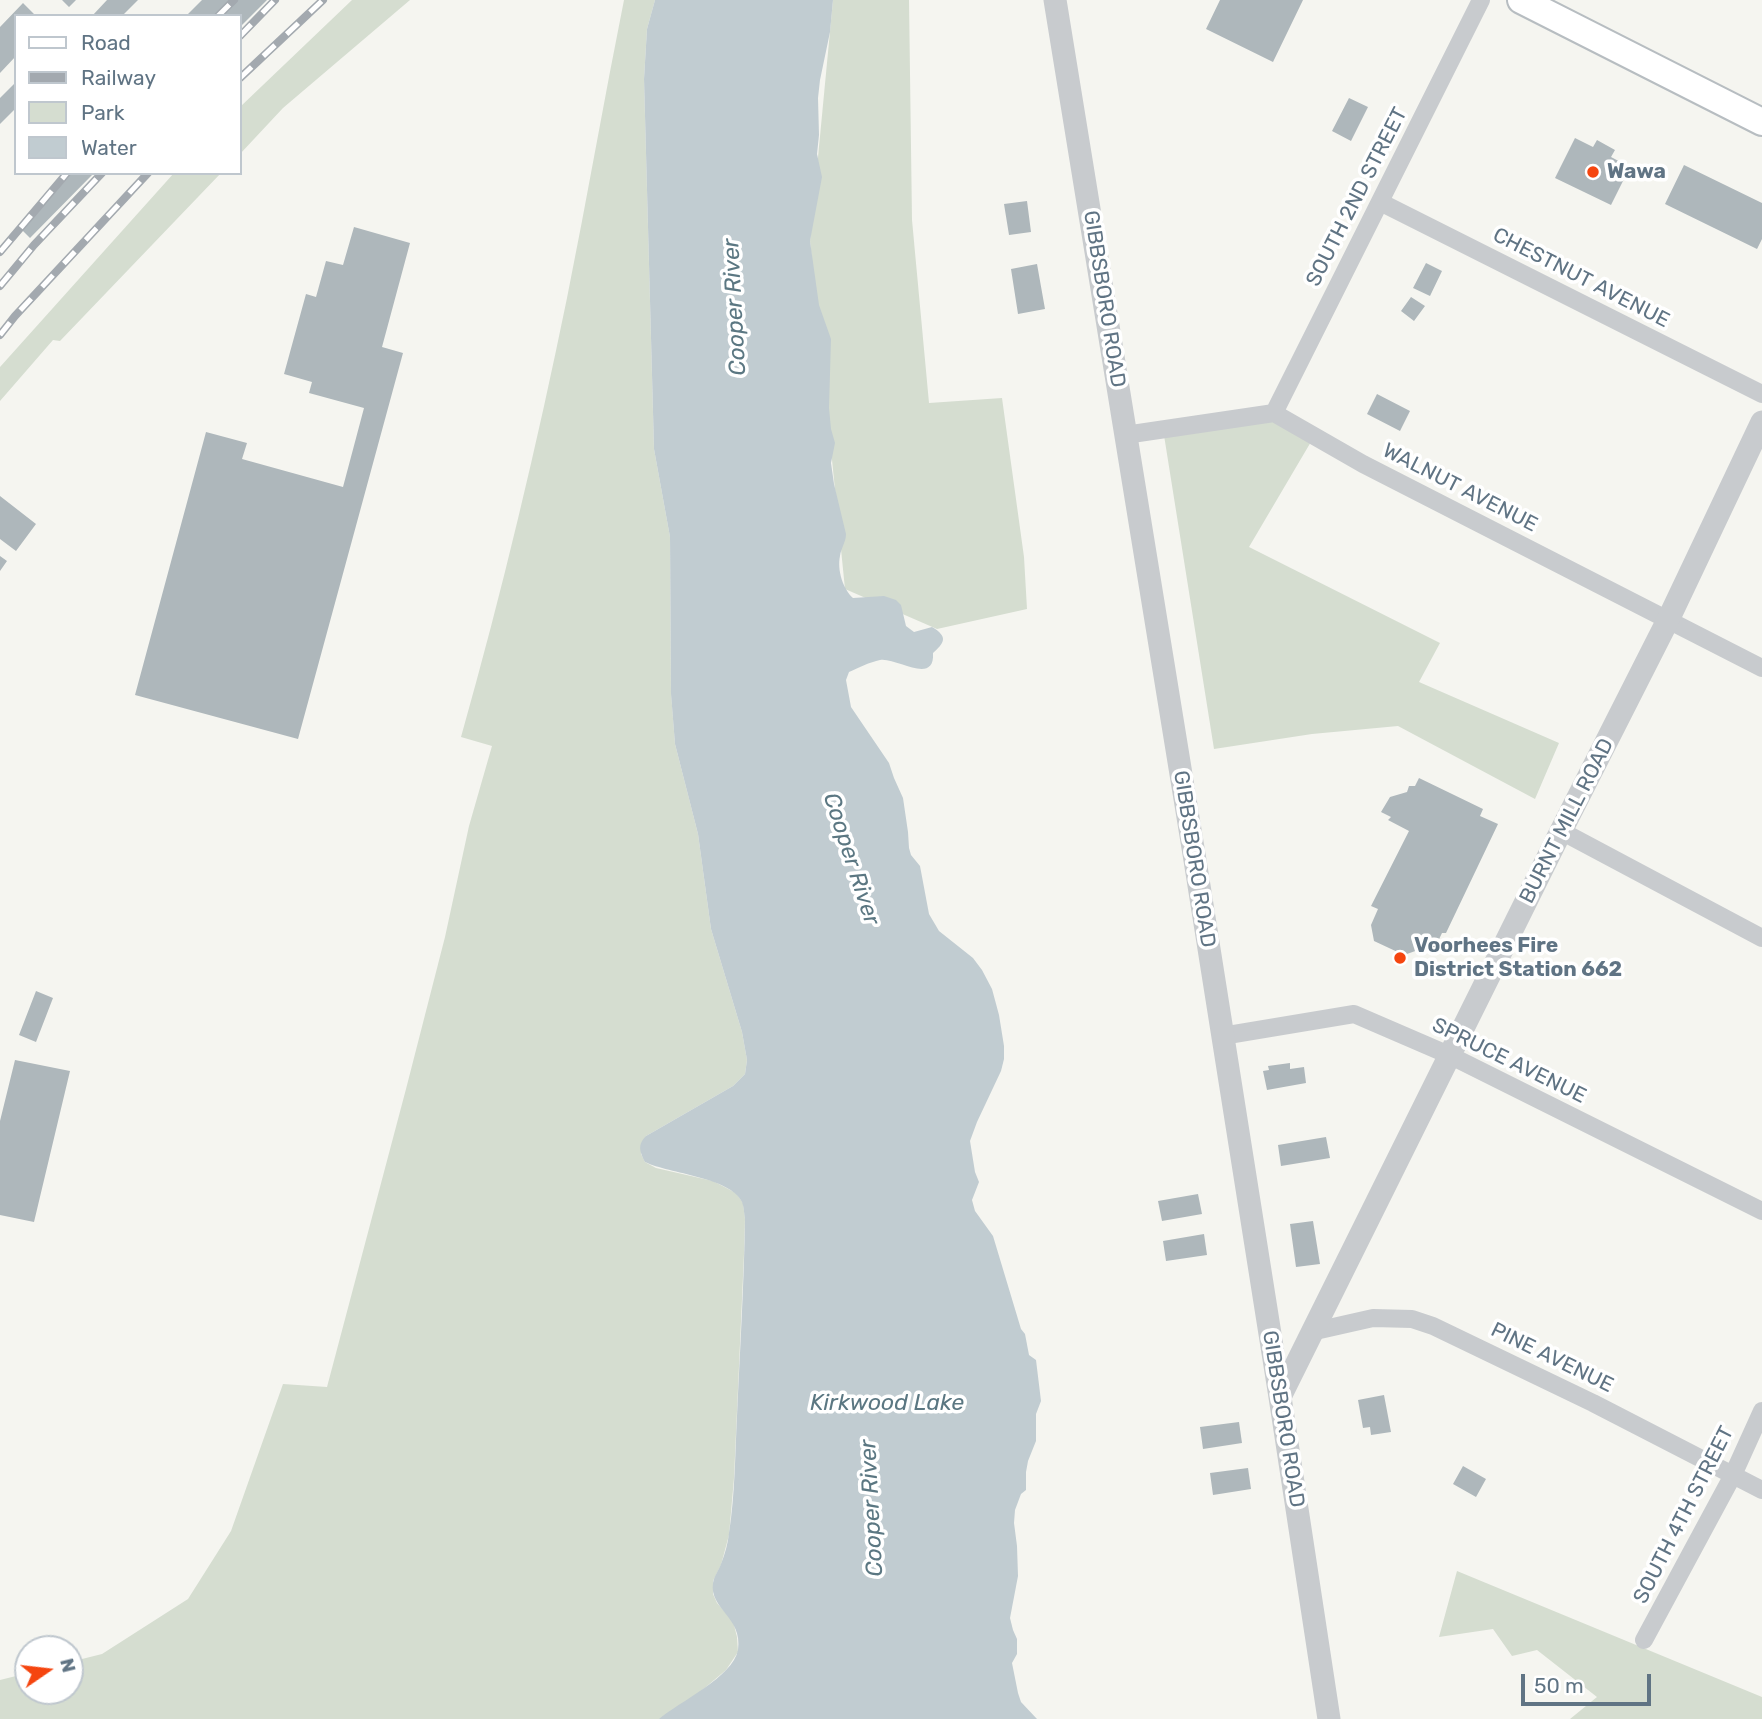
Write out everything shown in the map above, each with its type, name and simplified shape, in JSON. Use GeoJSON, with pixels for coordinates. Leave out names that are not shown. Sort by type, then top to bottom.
{"type":"FeatureCollection","features":[{"type":"Feature","properties":{"kind":"main road"},"geometry":{"type":"LineString","coordinates":[[1521,0],[1762,122]]}},
{"type":"Feature","properties":{"kind":"street","name":"GIBBSBORO ROAD"},"geometry":{"type":"LineString","coordinates":[[1055,0],[1280,1397],[1329,1719]]}},
{"type":"Feature","properties":{"kind":"street","name":"SOUTH 2ND STREET"},"geometry":{"type":"LineString","coordinates":[[1274,413],[1481,0]]}},
{"type":"Feature","properties":{"kind":"street","name":"CHESTNUT AVENUE"},"geometry":{"type":"LineString","coordinates":[[1380,202],[1762,394]]}},
{"type":"Feature","properties":{"kind":"street"},"geometry":{"type":"LineString","coordinates":[[1125,435],[1274,413]]}},
{"type":"Feature","properties":{"kind":"street","name":"WALNUT AVENUE"},"geometry":{"type":"LineString","coordinates":[[1274,413],[1363,464],[1762,668]]}},
{"type":"Feature","properties":{"kind":"street","name":"BURNT MILL ROAD"},"geometry":{"type":"LineString","coordinates":[[1280,1397],[1668,620],[1762,422]]}},
{"type":"Feature","properties":{"kind":"street"},"geometry":{"type":"LineString","coordinates":[[1561,831],[1762,938]]}},
{"type":"Feature","properties":{"kind":"street","name":"SPRUCE AVENUE"},"geometry":{"type":"LineString","coordinates":[[1222,1036],[1354,1014],[1449,1055],[1762,1211]]}},
{"type":"Feature","properties":{"kind":"street","name":"PINE AVENUE"},"geometry":{"type":"LineString","coordinates":[[1311,1332],[1373,1318],[1412,1319],[1422,1322],[1593,1403],[1762,1490]]}},
{"type":"Feature","properties":{"kind":"street","name":"SOUTH 4TH STREET"},"geometry":{"type":"LineString","coordinates":[[1644,1640],[1733,1475],[1762,1411]]}},
{"type":"Feature","properties":{"kind":"green space"},"geometry":{"type":"Polygon","coordinates":[[[352,0],[410,0],[283,108],[242,152],[242,105],[352,0]]]}},
{"type":"Feature","properties":{"kind":"green space"},"geometry":{"type":"Polygon","coordinates":[[[624,0],[655,0],[647,29],[644,79],[654,449],[670,537],[671,693],[675,744],[698,834],[711,929],[742,1032],[747,1060],[745,1074],[733,1086],[646,1136],[641,1154],[645,1162],[656,1168],[713,1181],[736,1193],[743,1203],[744,1254],[734,1478],[729,1535],[721,1565],[713,1581],[713,1594],[717,1603],[733,1621],[738,1652],[726,1670],[668,1719],[0,1719],[0,1680],[14,1676],[14,1705],[84,1705],[84,1658],[102,1654],[188,1599],[231,1531],[283,1384],[327,1387],[445,937],[469,826],[492,746],[461,737],[505,573],[544,408],[624,0]]]}},
{"type":"Feature","properties":{"kind":"green space"},"geometry":{"type":"Polygon","coordinates":[[[833,0],[909,0],[912,220],[929,403],[1002,398],[1024,557],[1027,609],[937,629],[845,589],[810,241],[833,0]]]}},
{"type":"Feature","properties":{"kind":"green space"},"geometry":{"type":"Polygon","coordinates":[[[172,175],[219,175],[60,341],[53,340],[0,401],[0,367],[172,175]]]}},
{"type":"Feature","properties":{"kind":"green space"},"geometry":{"type":"Polygon","coordinates":[[[1264,415],[1315,435],[1249,547],[1440,643],[1419,682],[1559,743],[1535,799],[1398,726],[1312,734],[1214,749],[1163,429],[1264,415]]]}},
{"type":"Feature","properties":{"kind":"green space"},"geometry":{"type":"Polygon","coordinates":[[[1457,1571],[1762,1697],[1762,1719],[1570,1719],[1597,1697],[1537,1650],[1512,1656],[1493,1629],[1439,1637],[1457,1571]]]}},
{"type":"Feature","properties":{"kind":"water","name":"Kirkwood Lake"},"geometry":{"type":"Polygon","coordinates":[[[655,0],[833,0],[818,98],[817,154],[822,177],[810,241],[819,305],[831,339],[829,408],[835,443],[831,463],[846,534],[839,561],[840,573],[846,590],[853,598],[884,596],[896,600],[901,605],[906,626],[914,632],[932,627],[943,637],[928,668],[913,668],[880,660],[849,672],[846,680],[851,707],[889,763],[903,798],[909,848],[920,866],[929,914],[939,931],[973,958],[982,970],[992,989],[999,1015],[1004,1059],[970,1141],[979,1182],[972,1200],[975,1211],[993,1236],[1021,1329],[1025,1334],[1029,1355],[1036,1360],[1041,1401],[1036,1414],[1036,1441],[1026,1472],[1026,1490],[1021,1494],[1015,1510],[1018,1576],[1010,1618],[1017,1639],[1017,1654],[1012,1663],[1018,1693],[1021,1702],[1037,1719],[659,1719],[716,1679],[734,1660],[738,1650],[736,1629],[716,1600],[713,1583],[729,1537],[733,1504],[745,1219],[742,1202],[725,1187],[645,1162],[640,1146],[646,1136],[733,1086],[745,1074],[747,1060],[742,1032],[711,929],[698,834],[675,744],[671,694],[670,537],[654,449],[644,79],[647,29],[655,0]]]}},
{"type":"Feature","properties":{"kind":"building"},"geometry":{"type":"Polygon","coordinates":[[[62,0],[76,0],[69,7],[62,0]]]}},
{"type":"Feature","properties":{"kind":"building"},"geometry":{"type":"Polygon","coordinates":[[[107,0],[138,0],[124,14],[94,14],[107,0]]]}},
{"type":"Feature","properties":{"kind":"building"},"geometry":{"type":"Polygon","coordinates":[[[202,0],[267,0],[242,25],[242,14],[188,14],[202,0]]]}},
{"type":"Feature","properties":{"kind":"building"},"geometry":{"type":"Polygon","coordinates":[[[1220,0],[1303,0],[1273,62],[1206,29],[1220,0]]]}},
{"type":"Feature","properties":{"kind":"building"},"geometry":{"type":"Polygon","coordinates":[[[23,3],[34,14],[14,14],[14,58],[0,73],[0,27],[23,3]]]}},
{"type":"Feature","properties":{"kind":"building"},"geometry":{"type":"Polygon","coordinates":[[[14,84],[14,110],[0,124],[0,98],[14,84]]]}},
{"type":"Feature","properties":{"kind":"building"},"geometry":{"type":"Polygon","coordinates":[[[1349,98],[1368,107],[1351,141],[1332,131],[1349,98]]]}},
{"type":"Feature","properties":{"kind":"building","name":"Wawa"},"geometry":{"type":"Polygon","coordinates":[[[1575,138],[1593,147],[1597,140],[1615,150],[1611,157],[1630,167],[1611,205],[1555,178],[1575,138]]]}},
{"type":"Feature","properties":{"kind":"building","name":"Wawa"},"geometry":{"type":"Polygon","coordinates":[[[1684,165],[1762,203],[1762,239],[1757,249],[1665,204],[1684,165]]]}},
{"type":"Feature","properties":{"kind":"building"},"geometry":{"type":"Polygon","coordinates":[[[64,175],[92,175],[30,238],[22,230],[64,175]]]}},
{"type":"Feature","properties":{"kind":"building"},"geometry":{"type":"Polygon","coordinates":[[[1027,201],[1031,232],[1009,235],[1004,204],[1027,201]]]}},
{"type":"Feature","properties":{"kind":"building"},"geometry":{"type":"Polygon","coordinates":[[[354,227],[410,243],[382,347],[403,353],[298,739],[135,695],[206,432],[247,443],[242,459],[343,487],[364,408],[309,393],[312,382],[284,374],[306,294],[316,297],[326,261],[343,265],[354,227]]]}},
{"type":"Feature","properties":{"kind":"building"},"geometry":{"type":"Polygon","coordinates":[[[1426,263],[1442,271],[1430,296],[1413,288],[1426,263]]]}},
{"type":"Feature","properties":{"kind":"building"},"geometry":{"type":"Polygon","coordinates":[[[1037,264],[1045,309],[1018,314],[1011,269],[1037,264]]]}},
{"type":"Feature","properties":{"kind":"building"},"geometry":{"type":"Polygon","coordinates":[[[1411,297],[1425,306],[1414,321],[1401,311],[1411,297]]]}},
{"type":"Feature","properties":{"kind":"building"},"geometry":{"type":"Polygon","coordinates":[[[1377,394],[1410,411],[1400,431],[1367,414],[1377,394]]]}},
{"type":"Feature","properties":{"kind":"building"},"geometry":{"type":"Polygon","coordinates":[[[0,496],[36,524],[16,551],[0,539],[0,496]]]}},
{"type":"Feature","properties":{"kind":"building"},"geometry":{"type":"Polygon","coordinates":[[[0,556],[7,561],[0,571],[0,556]]]}},
{"type":"Feature","properties":{"kind":"building"},"geometry":{"type":"Polygon","coordinates":[[[1419,778],[1483,809],[1480,816],[1498,824],[1446,933],[1442,933],[1432,954],[1421,949],[1404,955],[1374,941],[1371,925],[1378,909],[1371,906],[1409,831],[1388,820],[1391,817],[1381,812],[1390,797],[1407,792],[1409,786],[1415,786],[1419,778]]]}},
{"type":"Feature","properties":{"kind":"building"},"geometry":{"type":"Polygon","coordinates":[[[36,991],[53,998],[36,1042],[19,1035],[36,991]]]}},
{"type":"Feature","properties":{"kind":"building"},"geometry":{"type":"Polygon","coordinates":[[[15,1060],[70,1071],[34,1222],[0,1215],[0,1121],[15,1060]]]}},
{"type":"Feature","properties":{"kind":"building"},"geometry":{"type":"Polygon","coordinates":[[[1290,1063],[1290,1069],[1304,1067],[1306,1083],[1267,1090],[1263,1071],[1269,1070],[1268,1066],[1290,1063]]]}},
{"type":"Feature","properties":{"kind":"building"},"geometry":{"type":"Polygon","coordinates":[[[1326,1137],[1330,1158],[1281,1166],[1278,1145],[1326,1137]]]}},
{"type":"Feature","properties":{"kind":"building"},"geometry":{"type":"Polygon","coordinates":[[[1198,1194],[1202,1214],[1162,1221],[1158,1201],[1198,1194]]]}},
{"type":"Feature","properties":{"kind":"building"},"geometry":{"type":"Polygon","coordinates":[[[1313,1221],[1320,1264],[1296,1267],[1290,1224],[1313,1221]]]}},
{"type":"Feature","properties":{"kind":"building"},"geometry":{"type":"Polygon","coordinates":[[[1204,1234],[1207,1255],[1166,1261],[1163,1241],[1204,1234]]]}},
{"type":"Feature","properties":{"kind":"building"},"geometry":{"type":"Polygon","coordinates":[[[1384,1395],[1391,1432],[1371,1435],[1370,1427],[1363,1428],[1358,1400],[1384,1395]]]}},
{"type":"Feature","properties":{"kind":"building"},"geometry":{"type":"Polygon","coordinates":[[[1239,1422],[1242,1443],[1203,1449],[1200,1427],[1239,1422]]]}},
{"type":"Feature","properties":{"kind":"building"},"geometry":{"type":"Polygon","coordinates":[[[1463,1466],[1486,1479],[1476,1497],[1453,1484],[1463,1466]]]}},
{"type":"Feature","properties":{"kind":"building"},"geometry":{"type":"Polygon","coordinates":[[[1248,1468],[1251,1489],[1213,1495],[1210,1473],[1248,1468]]]}},
{"type":"Feature","properties":{"kind":"railway"},"geometry":{"type":"LineString","coordinates":[[220,14],[234,0]]}},
{"type":"Feature","properties":{"kind":"railway"},"geometry":{"type":"LineString","coordinates":[[242,34],[275,0]]}},
{"type":"Feature","properties":{"kind":"railway"},"geometry":{"type":"LineString","coordinates":[[242,76],[323,0]]}},
{"type":"Feature","properties":{"kind":"railway"},"geometry":{"type":"LineString","coordinates":[[0,252],[65,175]]}},
{"type":"Feature","properties":{"kind":"railway"},"geometry":{"type":"LineString","coordinates":[[0,286],[34,245],[100,175]]}},
{"type":"Feature","properties":{"kind":"railway"},"geometry":{"type":"LineString","coordinates":[[0,335],[146,175]]}},
{"type":"Feature","properties":{"kind":"place","name":"Wawa"},"geometry":{"type":"Point","coordinates":[1593,172]}},
{"type":"Feature","properties":{"kind":"place","name":"Voorhees Fire District Station 662"},"geometry":{"type":"Point","coordinates":[1400,958]}},
{"type":"Feature","properties":{"kind":"water label","name":"Cooper River"},"geometry":{"type":"Point","coordinates":[735,307]}},
{"type":"Feature","properties":{"kind":"water label","name":"Cooper River"},"geometry":{"type":"Point","coordinates":[851,859]}},
{"type":"Feature","properties":{"kind":"water label","name":"Cooper River"},"geometry":{"type":"Point","coordinates":[872,1508]}}]}
